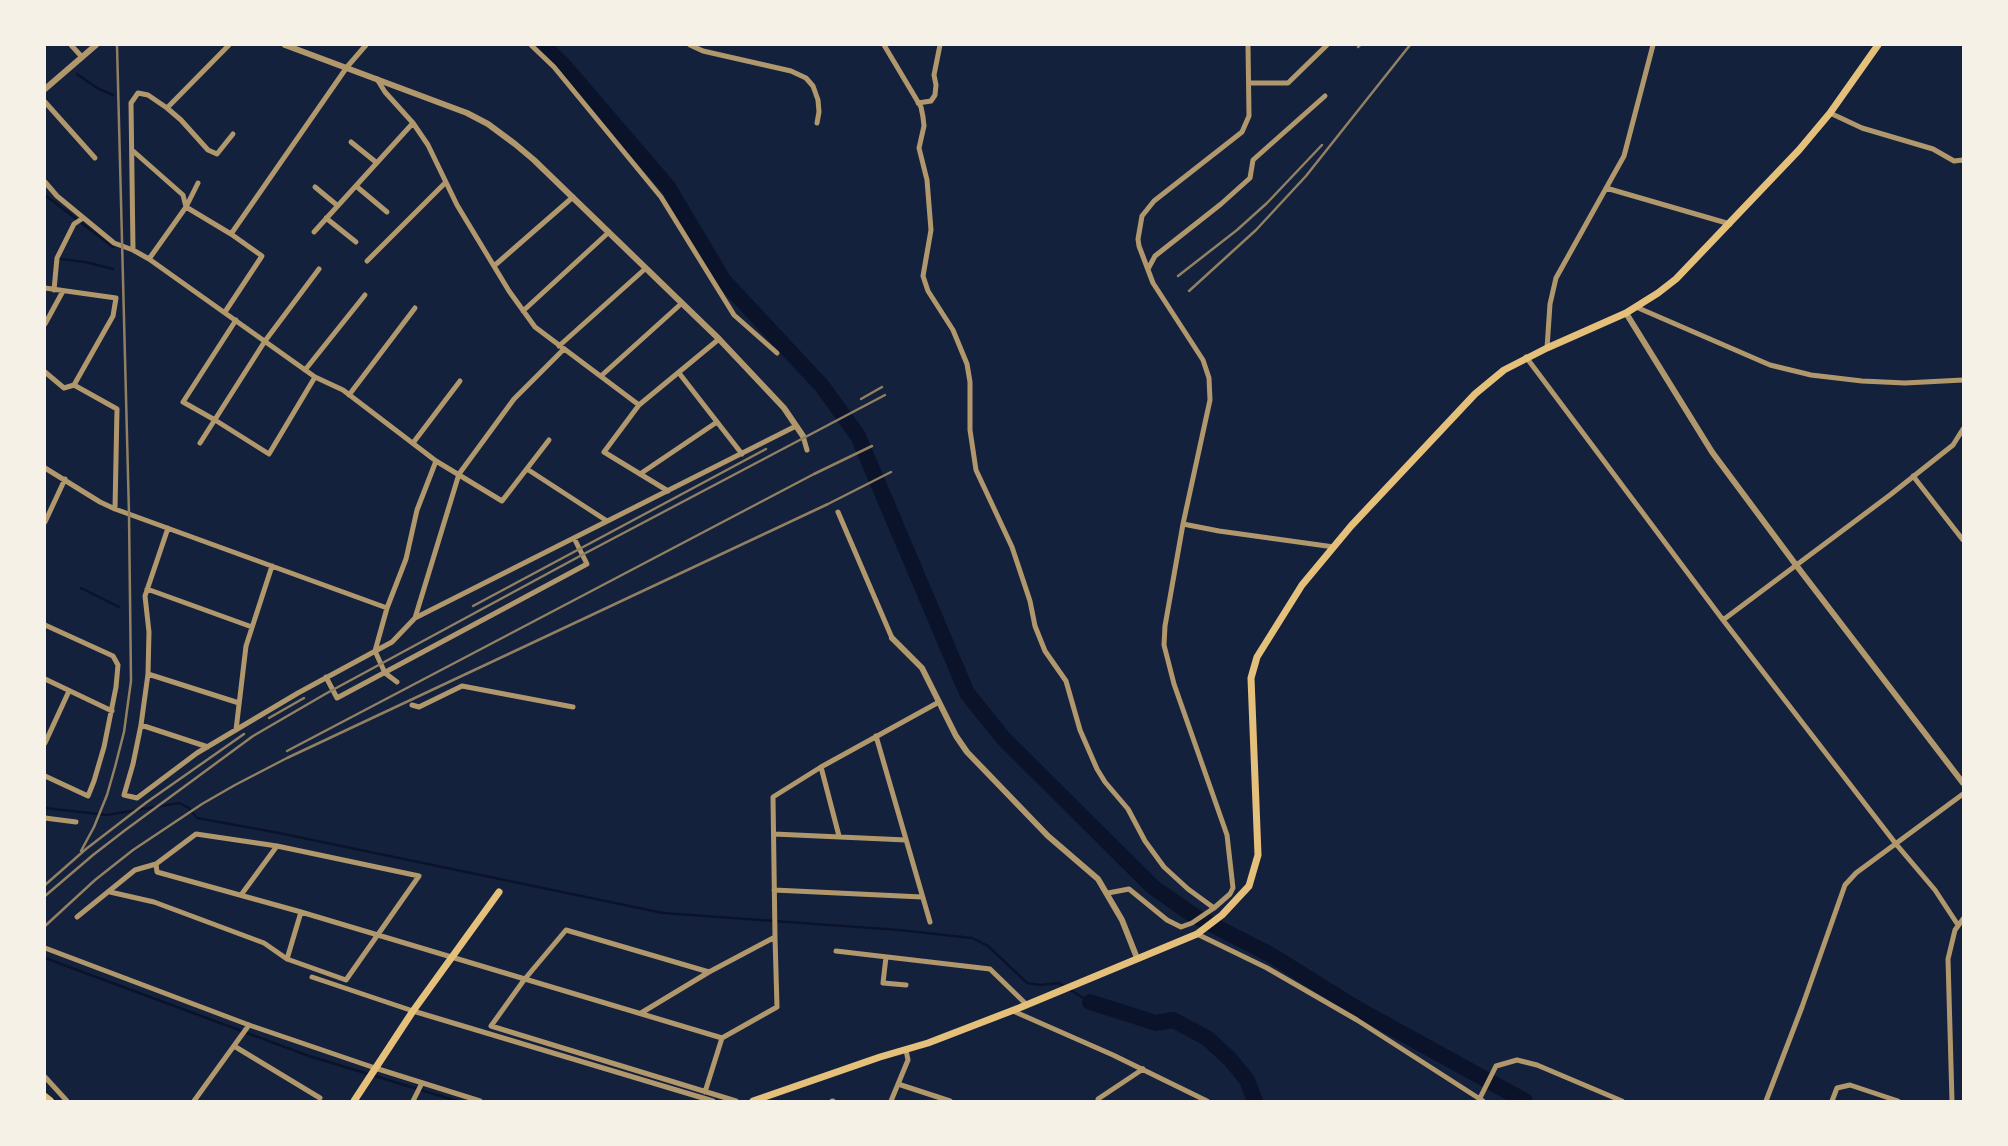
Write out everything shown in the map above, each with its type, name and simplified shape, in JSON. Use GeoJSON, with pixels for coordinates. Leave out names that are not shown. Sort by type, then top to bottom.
{"type":"FeatureCollection","features":[{"type":"Feature","properties":{"kind":"main road"},"geometry":{"type":"LineString","coordinates":[[753,1101],[906,1050],[1013,1011],[1200,933],[1222,915],[1249,886],[1258,855],[1251,678],[1257,657],[1302,585],[1334,547],[1475,394],[1504,370],[1526,357],[1636,308],[1676,279],[1799,150],[1830,113],[1878,45]]}},
{"type":"Feature","properties":{"kind":"main road"},"geometry":{"type":"LineString","coordinates":[[354,1101],[413,1011],[499,892]]}},
{"type":"Feature","properties":{"kind":"main road"},"geometry":{"type":"LineString","coordinates":[[45,1097],[50,1101]]}},
{"type":"Feature","properties":{"kind":"street"},"geometry":{"type":"LineString","coordinates":[[71,45],[82,57]]}},
{"type":"Feature","properties":{"kind":"street"},"geometry":{"type":"LineString","coordinates":[[45,89],[96,45]]}},
{"type":"Feature","properties":{"kind":"street"},"geometry":{"type":"LineString","coordinates":[[166,108],[229,45]]}},
{"type":"Feature","properties":{"kind":"street"},"geometry":{"type":"LineString","coordinates":[[285,45],[299,47],[347,68],[467,113],[488,124],[534,160],[719,339],[779,402],[803,436],[808,450]]}},
{"type":"Feature","properties":{"kind":"street"},"geometry":{"type":"LineString","coordinates":[[231,234],[347,68],[366,45]]}},
{"type":"Feature","properties":{"kind":"street"},"geometry":{"type":"LineString","coordinates":[[531,45],[554,67],[661,197],[734,315],[777,353]]}},
{"type":"Feature","properties":{"kind":"street"},"geometry":{"type":"LineString","coordinates":[[690,45],[704,51],[791,71],[806,78],[814,86],[818,100],[819,112],[817,123]]}},
{"type":"Feature","properties":{"kind":"street"},"geometry":{"type":"LineString","coordinates":[[884,45],[918,103],[923,117],[924,126],[919,148],[927,180],[932,230],[923,276],[928,291],[953,330],[966,364],[970,382],[970,430],[976,470],[1012,547],[1030,602],[1035,626],[1046,651],[1066,681],[1080,730],[1097,769],[1105,782],[1128,809],[1145,841],[1164,867],[1188,889],[1214,908]]}},
{"type":"Feature","properties":{"kind":"street"},"geometry":{"type":"LineString","coordinates":[[918,103],[931,101],[936,95],[934,75],[940,45]]}},
{"type":"Feature","properties":{"kind":"street"},"geometry":{"type":"LineString","coordinates":[[1108,894],[1123,889],[1128,890],[1167,920],[1180,927],[1192,924],[1214,908],[1230,894],[1233,888],[1227,835],[1174,684],[1164,645],[1165,626],[1183,524],[1210,400],[1210,378],[1203,360],[1153,284],[1138,239],[1142,216],[1154,201],[1242,132],[1249,116],[1248,45]]}},
{"type":"Feature","properties":{"kind":"street"},"geometry":{"type":"LineString","coordinates":[[1249,83],[1288,83],[1327,45]]}},
{"type":"Feature","properties":{"kind":"street"},"geometry":{"type":"LineString","coordinates":[[1547,348],[1550,304],[1556,278],[1624,156],[1654,45]]}},
{"type":"Feature","properties":{"kind":"street"},"geometry":{"type":"LineString","coordinates":[[377,79],[385,92],[413,123],[428,145],[457,205],[494,266],[535,327],[639,405]]}},
{"type":"Feature","properties":{"kind":"street"},"geometry":{"type":"LineString","coordinates":[[134,250],[131,103],[138,93],[148,95],[166,108],[181,120],[208,150],[216,154],[233,134]]}},
{"type":"Feature","properties":{"kind":"street"},"geometry":{"type":"LineString","coordinates":[[1148,269],[1155,256],[1215,209],[1250,178],[1253,160],[1325,96]]}},
{"type":"Feature","properties":{"kind":"street"},"geometry":{"type":"LineString","coordinates":[[45,102],[95,158]]}},
{"type":"Feature","properties":{"kind":"street"},"geometry":{"type":"LineString","coordinates":[[1830,113],[1862,128],[1933,149],[1954,161],[1963,160]]}},
{"type":"Feature","properties":{"kind":"street"},"geometry":{"type":"LineString","coordinates":[[314,232],[413,123]]}},
{"type":"Feature","properties":{"kind":"street"},"geometry":{"type":"LineString","coordinates":[[351,142],[377,162]]}},
{"type":"Feature","properties":{"kind":"street"},"geometry":{"type":"LineString","coordinates":[[132,150],[183,195],[186,207],[231,234],[262,256],[225,312]]}},
{"type":"Feature","properties":{"kind":"street"},"geometry":{"type":"LineString","coordinates":[[45,182],[57,196],[114,243],[134,250],[149,259],[315,377],[349,395],[436,461],[502,501],[549,440]]}},
{"type":"Feature","properties":{"kind":"street"},"geometry":{"type":"LineString","coordinates":[[367,260],[446,182]]}},
{"type":"Feature","properties":{"kind":"street"},"geometry":{"type":"LineString","coordinates":[[149,259],[186,207],[198,183]]}},
{"type":"Feature","properties":{"kind":"street"},"geometry":{"type":"LineString","coordinates":[[356,186],[387,212]]}},
{"type":"Feature","properties":{"kind":"street"},"geometry":{"type":"LineString","coordinates":[[315,187],[338,206]]}},
{"type":"Feature","properties":{"kind":"street"},"geometry":{"type":"LineString","coordinates":[[1606,188],[1730,224]]}},
{"type":"Feature","properties":{"kind":"street"},"geometry":{"type":"LineString","coordinates":[[494,266],[573,197]]}},
{"type":"Feature","properties":{"kind":"street"},"geometry":{"type":"LineString","coordinates":[[54,290],[58,258],[74,224],[83,218]]}},
{"type":"Feature","properties":{"kind":"street"},"geometry":{"type":"LineString","coordinates":[[326,218],[356,242]]}},
{"type":"Feature","properties":{"kind":"street"},"geometry":{"type":"LineString","coordinates":[[523,311],[609,232]]}},
{"type":"Feature","properties":{"kind":"street"},"geometry":{"type":"LineString","coordinates":[[415,618],[459,474],[514,399],[562,348],[646,268]]}},
{"type":"Feature","properties":{"kind":"street"},"geometry":{"type":"LineString","coordinates":[[200,443],[266,341],[319,269]]}},
{"type":"Feature","properties":{"kind":"street"},"geometry":{"type":"LineString","coordinates":[[45,288],[116,298],[114,316],[74,385],[64,388],[45,372]]}},
{"type":"Feature","properties":{"kind":"street"},"geometry":{"type":"LineString","coordinates":[[45,324],[64,290]]}},
{"type":"Feature","properties":{"kind":"street"},"geometry":{"type":"LineString","coordinates":[[305,370],[365,295]]}},
{"type":"Feature","properties":{"kind":"street"},"geometry":{"type":"LineString","coordinates":[[601,376],[682,303]]}},
{"type":"Feature","properties":{"kind":"street"},"geometry":{"type":"LineString","coordinates":[[349,395],[415,308]]}},
{"type":"Feature","properties":{"kind":"street"},"geometry":{"type":"LineString","coordinates":[[1636,308],[1770,365],[1811,375],[1862,381],[1963,380]]}},
{"type":"Feature","properties":{"kind":"street"},"geometry":{"type":"LineString","coordinates":[[1626,313],[1712,452],[1963,783]]}},
{"type":"Feature","properties":{"kind":"street"},"geometry":{"type":"LineString","coordinates":[[236,320],[183,402],[268,454],[315,377]]}},
{"type":"Feature","properties":{"kind":"street"},"geometry":{"type":"LineString","coordinates":[[668,491],[604,452],[639,405],[679,374],[719,339]]}},
{"type":"Feature","properties":{"kind":"street"},"geometry":{"type":"LineString","coordinates":[[1526,357],[1723,620],[1896,844],[1935,890],[1958,925]]}},
{"type":"Feature","properties":{"kind":"street"},"geometry":{"type":"LineString","coordinates":[[679,374],[742,454]]}},
{"type":"Feature","properties":{"kind":"street"},"geometry":{"type":"LineString","coordinates":[[413,443],[460,382]]}},
{"type":"Feature","properties":{"kind":"street"},"geometry":{"type":"LineString","coordinates":[[74,385],[117,409],[115,509]]}},
{"type":"Feature","properties":{"kind":"street"},"geometry":{"type":"LineString","coordinates":[[640,474],[717,422]]}},
{"type":"Feature","properties":{"kind":"street"},"geometry":{"type":"LineString","coordinates":[[168,528],[145,596],[149,632],[148,674],[141,725],[133,764],[124,794],[137,798],[208,747],[326,677],[392,642],[415,618],[796,426]]}},
{"type":"Feature","properties":{"kind":"street"},"geometry":{"type":"LineString","coordinates":[[1723,620],[1953,445],[1963,429]]}},
{"type":"Feature","properties":{"kind":"street"},"geometry":{"type":"LineString","coordinates":[[397,682],[385,673],[375,651],[386,608],[406,559],[417,510],[436,461]]}},
{"type":"Feature","properties":{"kind":"street"},"geometry":{"type":"LineString","coordinates":[[45,468],[100,502],[115,509],[386,608]]}},
{"type":"Feature","properties":{"kind":"street"},"geometry":{"type":"LineString","coordinates":[[527,469],[607,521]]}},
{"type":"Feature","properties":{"kind":"street"},"geometry":{"type":"LineString","coordinates":[[1914,476],[1963,540]]}},
{"type":"Feature","properties":{"kind":"street"},"geometry":{"type":"LineString","coordinates":[[45,522],[64,479]]}},
{"type":"Feature","properties":{"kind":"street"},"geometry":{"type":"LineString","coordinates":[[838,512],[892,638],[922,668],[967,752],[1048,836],[1098,878],[1122,920],[1137,958]]}},
{"type":"Feature","properties":{"kind":"street"},"geometry":{"type":"LineString","coordinates":[[1183,524],[1334,547]]}},
{"type":"Feature","properties":{"kind":"street"},"geometry":{"type":"LineString","coordinates":[[326,677],[337,698],[587,564],[574,538]]}},
{"type":"Feature","properties":{"kind":"street"},"geometry":{"type":"LineString","coordinates":[[236,730],[246,646],[272,566]]}},
{"type":"Feature","properties":{"kind":"street"},"geometry":{"type":"LineString","coordinates":[[147,589],[252,627]]}},
{"type":"Feature","properties":{"kind":"street"},"geometry":{"type":"LineString","coordinates":[[45,625],[113,656],[118,665],[112,711],[104,747],[88,796],[45,776]]}},
{"type":"Feature","properties":{"kind":"street"},"geometry":{"type":"LineString","coordinates":[[148,674],[239,703]]}},
{"type":"Feature","properties":{"kind":"street"},"geometry":{"type":"LineString","coordinates":[[45,679],[112,711]]}},
{"type":"Feature","properties":{"kind":"street"},"geometry":{"type":"LineString","coordinates":[[412,705],[418,707],[462,686],[573,707]]}},
{"type":"Feature","properties":{"kind":"street"},"geometry":{"type":"LineString","coordinates":[[45,743],[69,691]]}},
{"type":"Feature","properties":{"kind":"street"},"geometry":{"type":"LineString","coordinates":[[705,1092],[722,1038],[777,1007],[773,798],[821,767],[939,702]]}},
{"type":"Feature","properties":{"kind":"street"},"geometry":{"type":"LineString","coordinates":[[141,725],[208,747]]}},
{"type":"Feature","properties":{"kind":"street"},"geometry":{"type":"LineString","coordinates":[[876,736],[930,922]]}},
{"type":"Feature","properties":{"kind":"street"},"geometry":{"type":"LineString","coordinates":[[821,767],[839,836]]}},
{"type":"Feature","properties":{"kind":"street"},"geometry":{"type":"LineString","coordinates":[[1766,1101],[1802,1007],[1845,885],[1856,873],[1963,794]]}},
{"type":"Feature","properties":{"kind":"street"},"geometry":{"type":"LineString","coordinates":[[45,818],[76,822]]}},
{"type":"Feature","properties":{"kind":"street"},"geometry":{"type":"LineString","coordinates":[[77,917],[135,870],[156,864],[196,834],[277,846],[419,876],[346,980],[287,960],[264,943],[154,902],[110,892]]}},
{"type":"Feature","properties":{"kind":"street"},"geometry":{"type":"LineString","coordinates":[[774,834],[906,840]]}},
{"type":"Feature","properties":{"kind":"street"},"geometry":{"type":"LineString","coordinates":[[241,895],[277,846]]}},
{"type":"Feature","properties":{"kind":"street"},"geometry":{"type":"LineString","coordinates":[[156,864],[157,872],[301,912],[722,1038]]}},
{"type":"Feature","properties":{"kind":"street"},"geometry":{"type":"LineString","coordinates":[[774,890],[922,897]]}},
{"type":"Feature","properties":{"kind":"street"},"geometry":{"type":"LineString","coordinates":[[287,960],[301,912]]}},
{"type":"Feature","properties":{"kind":"street"},"geometry":{"type":"LineString","coordinates":[[1952,1101],[1948,959],[1955,930],[1963,919]]}},
{"type":"Feature","properties":{"kind":"street"},"geometry":{"type":"LineString","coordinates":[[709,972],[566,930],[524,980],[491,1026],[736,1101]]}},
{"type":"Feature","properties":{"kind":"street"},"geometry":{"type":"LineString","coordinates":[[1200,933],[1267,968],[1357,1020],[1482,1099],[1484,1087],[1496,1066],[1517,1060],[1537,1065],[1622,1101]]}},
{"type":"Feature","properties":{"kind":"street"},"geometry":{"type":"LineString","coordinates":[[641,1013],[709,972],[775,937]]}},
{"type":"Feature","properties":{"kind":"street"},"geometry":{"type":"LineString","coordinates":[[45,948],[249,1025],[480,1101]]}},
{"type":"Feature","properties":{"kind":"street"},"geometry":{"type":"LineString","coordinates":[[836,951],[990,969],[1027,1005]]}},
{"type":"Feature","properties":{"kind":"street"},"geometry":{"type":"LineString","coordinates":[[886,957],[883,983],[906,985]]}},
{"type":"Feature","properties":{"kind":"street"},"geometry":{"type":"LineString","coordinates":[[312,977],[413,1011],[713,1101]]}},
{"type":"Feature","properties":{"kind":"street"},"geometry":{"type":"LineString","coordinates":[[1013,1011],[1143,1069],[1207,1101]]}},
{"type":"Feature","properties":{"kind":"street"},"geometry":{"type":"LineString","coordinates":[[194,1101],[249,1025]]}},
{"type":"Feature","properties":{"kind":"street"},"geometry":{"type":"LineString","coordinates":[[234,1046],[320,1098]]}},
{"type":"Feature","properties":{"kind":"street"},"geometry":{"type":"LineString","coordinates":[[892,1101],[908,1060],[906,1050]]}},
{"type":"Feature","properties":{"kind":"street"},"geometry":{"type":"LineString","coordinates":[[1098,1101],[1098,1099],[1143,1069]]}},
{"type":"Feature","properties":{"kind":"street"},"geometry":{"type":"LineString","coordinates":[[45,1077],[67,1101]]}},
{"type":"Feature","properties":{"kind":"street"},"geometry":{"type":"LineString","coordinates":[[413,1101],[422,1083]]}},
{"type":"Feature","properties":{"kind":"street"},"geometry":{"type":"LineString","coordinates":[[898,1084],[950,1101]]}},
{"type":"Feature","properties":{"kind":"street"},"geometry":{"type":"LineString","coordinates":[[1832,1101],[1837,1088],[1850,1085],[1898,1101]]}},
{"type":"Feature","properties":{"kind":"waterway"},"geometry":{"type":"LineString","coordinates":[[543,45],[565,67],[668,187],[724,281],[822,386],[858,436],[967,693],[1003,738],[1153,887],[1193,915],[1271,955],[1356,1008],[1525,1101]]}},
{"type":"Feature","properties":{"kind":"waterway"},"geometry":{"type":"LineString","coordinates":[[77,74],[97,88],[113,95]]}},
{"type":"Feature","properties":{"kind":"waterway"},"geometry":{"type":"LineString","coordinates":[[45,195],[113,247]]}},
{"type":"Feature","properties":{"kind":"waterway"},"geometry":{"type":"LineString","coordinates":[[61,259],[85,262],[113,269]]}},
{"type":"Feature","properties":{"kind":"waterway"},"geometry":{"type":"LineString","coordinates":[[81,588],[119,607]]}},
{"type":"Feature","properties":{"kind":"waterway"},"geometry":{"type":"LineString","coordinates":[[45,808],[107,815],[179,803],[189,808],[197,818],[279,833],[663,913],[899,930],[972,938],[988,946],[1027,983],[1041,985],[1059,983],[1090,1002]]}},
{"type":"Feature","properties":{"kind":"waterway"},"geometry":{"type":"LineString","coordinates":[[45,958],[309,1056],[457,1101]]}},
{"type":"Feature","properties":{"kind":"waterway"},"geometry":{"type":"LineString","coordinates":[[1090,1002],[1156,1023],[1173,1020],[1207,1038],[1230,1059],[1247,1080],[1255,1101]]}},
{"type":"Feature","properties":{"kind":"railway"},"geometry":{"type":"LineString","coordinates":[[81,851],[94,827],[107,795],[124,732],[131,681],[129,514],[117,45]]}},
{"type":"Feature","properties":{"kind":"railway"},"geometry":{"type":"LineString","coordinates":[[1189,291],[1256,230],[1306,176],[1410,45]]}},
{"type":"Feature","properties":{"kind":"railway"},"geometry":{"type":"LineString","coordinates":[[1178,276],[1237,230],[1267,203],[1322,145]]}},
{"type":"Feature","properties":{"kind":"railway"},"geometry":{"type":"LineString","coordinates":[[861,399],[882,387]]}},
{"type":"Feature","properties":{"kind":"railway"},"geometry":{"type":"LineString","coordinates":[[45,896],[124,831],[253,736],[327,693],[580,556],[885,395]]}},
{"type":"Feature","properties":{"kind":"railway"},"geometry":{"type":"LineString","coordinates":[[287,751],[814,474],[872,446]]}},
{"type":"Feature","properties":{"kind":"railway"},"geometry":{"type":"LineString","coordinates":[[473,606],[766,449]]}},
{"type":"Feature","properties":{"kind":"railway"},"geometry":{"type":"LineString","coordinates":[[45,926],[95,880],[133,850],[202,804],[235,785],[287,758],[828,504],[891,472]]}},
{"type":"Feature","properties":{"kind":"railway"},"geometry":{"type":"LineString","coordinates":[[269,718],[304,698]]}},
{"type":"Feature","properties":{"kind":"railway"},"geometry":{"type":"LineString","coordinates":[[45,885],[86,849],[147,802],[244,734]]}}]}
